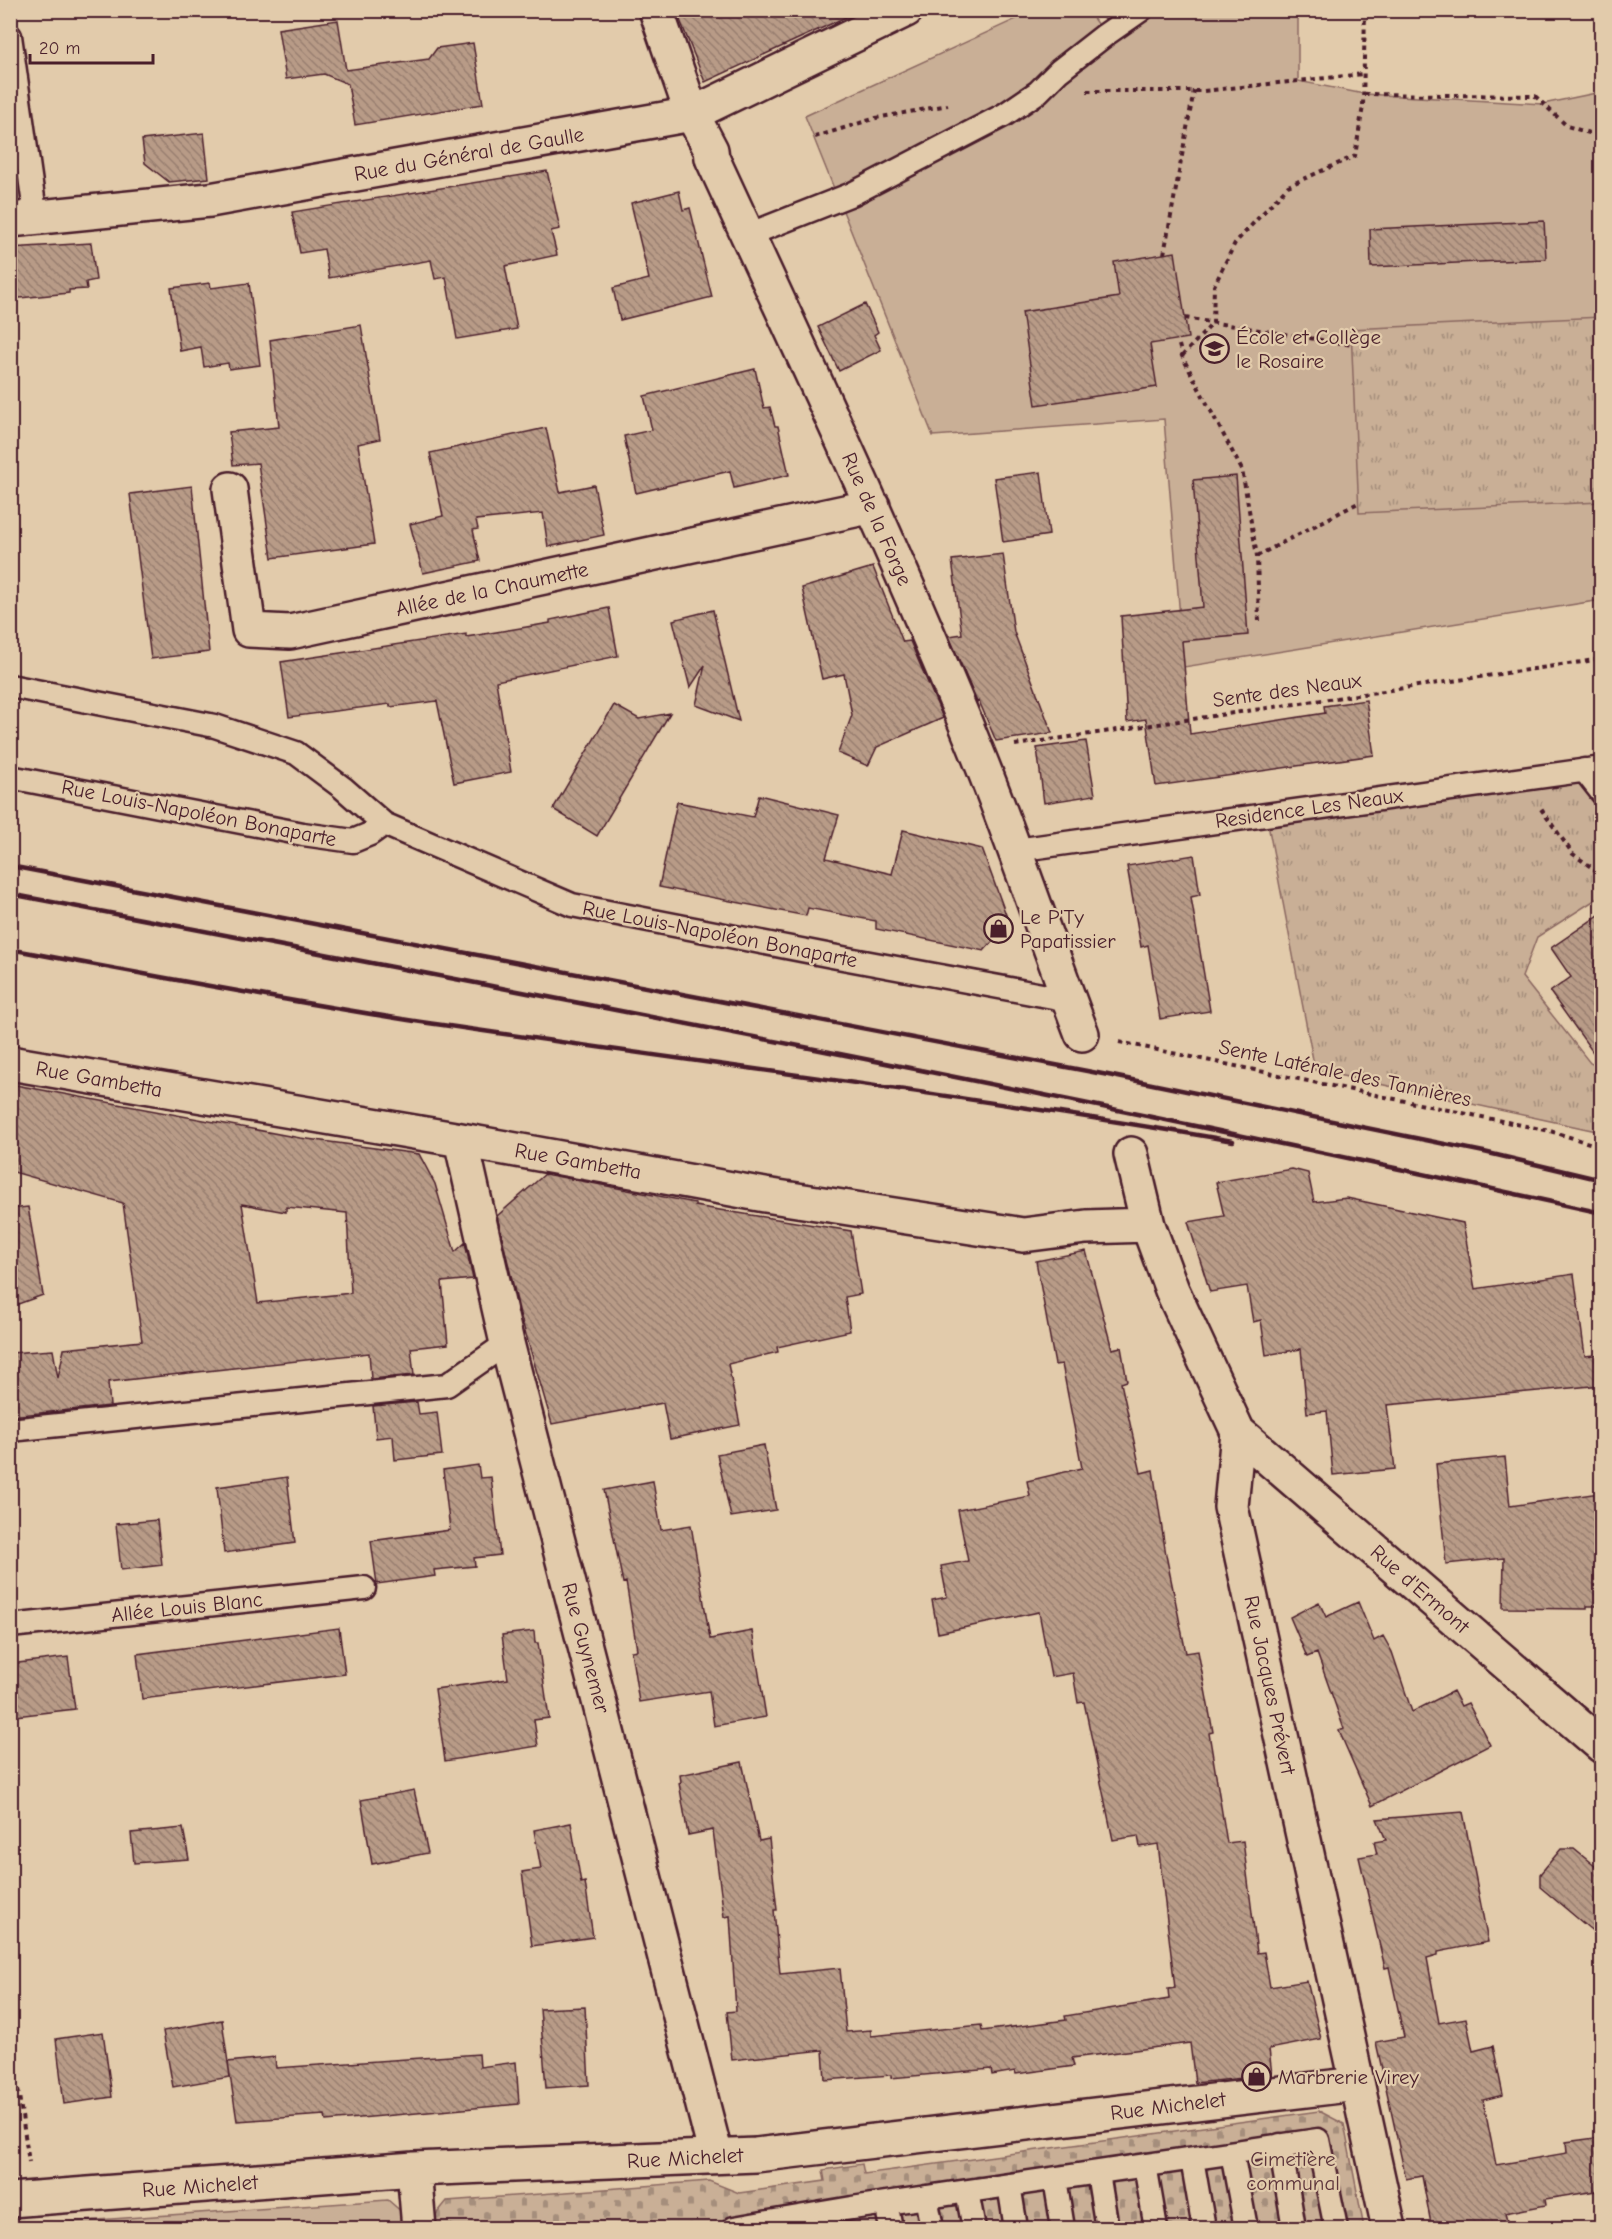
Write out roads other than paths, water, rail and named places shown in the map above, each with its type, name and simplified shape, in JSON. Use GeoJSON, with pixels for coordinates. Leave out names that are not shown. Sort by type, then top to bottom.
{"type":"FeatureCollection","features":[{"type":"Feature","properties":{"kind":"street","name":"Rue de la Forge"},"geometry":{"type":"LineString","coordinates":[[656,10],[692,114],[711,150],[712,158],[873,506],[977,751],[1016,850],[1082,1034]]}},
{"type":"Feature","properties":{"kind":"street","name":"Rue du Général de Gaulle"},"geometry":{"type":"LineString","coordinates":[[23,219],[210,200],[692,114],[906,10]]}},
{"type":"Feature","properties":{"kind":"street","name":"Allée de la Chaumette"},"geometry":{"type":"LineString","coordinates":[[230,489],[249,630],[290,632],[873,506]]}},
{"type":"Feature","properties":{"kind":"street","name":"Rue Gambetta"},"geometry":{"type":"LineString","coordinates":[[10,1063],[461,1140],[765,1195],[1023,1235],[1086,1227],[1148,1225]]}},
{"type":"Feature","properties":{"kind":"street","name":"Rue Guynemer"},"geometry":{"type":"LineString","coordinates":[[461,1140],[507,1343],[716,2156]]}},
{"type":"Feature","properties":{"kind":"street"},"geometry":{"type":"LineString","coordinates":[[1131,1154],[1148,1225],[1172,1290],[1238,1432]]}},
{"type":"Feature","properties":{"kind":"street","name":"Rue d'Ermont"},"geometry":{"type":"LineString","coordinates":[[1238,1432],[1602,1746]]}},
{"type":"Feature","properties":{"kind":"street","name":"Rue Jacques Prévert"},"geometry":{"type":"LineString","coordinates":[[1238,1432],[1231,1507],[1389,2229]]}},
{"type":"Feature","properties":{"kind":"street","name":"Rue Michelet"},"geometry":{"type":"LineString","coordinates":[[22,2199],[414,2169],[756,2155],[1357,2084]]}},
{"type":"Feature","properties":{"kind":"street"},"geometry":{"type":"LineString","coordinates":[[414,2169],[419,2229]]}},
{"type":"Feature","properties":{"kind":"lane"},"geometry":{"type":"LineString","coordinates":[[748,235],[852,194],[1004,115],[1038,92],[1059,71],[1141,10]]}},
{"type":"Feature","properties":{"kind":"lane"},"geometry":{"type":"LineString","coordinates":[[10,36],[23,219]]}},
{"type":"Feature","properties":{"kind":"lane","name":"Rue Louis-Napoléon Bonaparte"},"geometry":{"type":"LineString","coordinates":[[10,686],[215,726],[296,753],[384,824],[572,904],[1069,1000]]}},
{"type":"Feature","properties":{"kind":"lane"},"geometry":{"type":"LineString","coordinates":[[1593,769],[1602,793]]}},
{"type":"Feature","properties":{"kind":"lane","name":"Residence Les Neaux"},"geometry":{"type":"LineString","coordinates":[[1016,850],[1593,769]]}},
{"type":"Feature","properties":{"kind":"lane","name":"Rue Louis-Napoléon Bonaparte"},"geometry":{"type":"LineString","coordinates":[[10,777],[303,834],[353,841],[370,834],[384,824]]}},
{"type":"Feature","properties":{"kind":"lane"},"geometry":{"type":"LineString","coordinates":[[10,1430],[447,1385],[507,1343]]}},
{"type":"Feature","properties":{"kind":"lane","name":"Allée Louis Blanc"},"geometry":{"type":"LineString","coordinates":[[10,1626],[364,1588]]}},
{"type":"Feature","properties":{"kind":"lane"},"geometry":{"type":"LineString","coordinates":[[734,2229],[812,2222],[886,2203],[1318,2140],[1336,2229]]}},
{"type":"Feature","properties":{"kind":"lane"},"geometry":{"type":"LineString","coordinates":[[1280,2145],[1294,2229]]}},
{"type":"Feature","properties":{"kind":"lane"},"geometry":{"type":"LineString","coordinates":[[1232,2153],[1246,2229]]}},
{"type":"Feature","properties":{"kind":"lane"},"geometry":{"type":"LineString","coordinates":[[1192,2159],[1204,2229]]}},
{"type":"Feature","properties":{"kind":"lane"},"geometry":{"type":"LineString","coordinates":[[1145,2165],[1156,2229]]}},
{"type":"Feature","properties":{"kind":"lane"},"geometry":{"type":"LineString","coordinates":[[1098,2173],[1107,2229]]}},
{"type":"Feature","properties":{"kind":"lane"},"geometry":{"type":"LineString","coordinates":[[1055,2179],[1063,2229]]}},
{"type":"Feature","properties":{"kind":"lane"},"geometry":{"type":"LineString","coordinates":[[1009,2185],[1016,2229]]}},
{"type":"Feature","properties":{"kind":"lane"},"geometry":{"type":"LineString","coordinates":[[967,2192],[974,2229]]}},
{"type":"Feature","properties":{"kind":"lane"},"geometry":{"type":"LineString","coordinates":[[926,2197],[932,2229]]}},
{"type":"Feature","properties":{"kind":"lane"},"geometry":{"type":"LineString","coordinates":[[886,2203],[891,2229]]}},
{"type":"Feature","properties":{"kind":"railway"},"geometry":{"type":"LineString","coordinates":[[10,866],[1108,1075],[1484,1152],[1602,1180]]}},
{"type":"Feature","properties":{"kind":"railway"},"geometry":{"type":"LineString","coordinates":[[10,894],[608,1008],[1006,1087],[1602,1213]]}},
{"type":"Feature","properties":{"kind":"railway"},"geometry":{"type":"LineString","coordinates":[[10,949],[408,1020],[924,1093],[1233,1141]]}},
{"type":"Feature","properties":{"kind":"place","name":"École et Collège le Rosaire"},"geometry":{"type":"Point","coordinates":[1215,349]}},
{"type":"Feature","properties":{"kind":"place","name":"Le P'Ty Papatissier"},"geometry":{"type":"Point","coordinates":[999,929]}},
{"type":"Feature","properties":{"kind":"place","name":"Marbrerie Virey"},"geometry":{"type":"Point","coordinates":[1257,2077]}},
{"type":"Feature","properties":{"kind":"park label","name":"Cimetière communal"},"geometry":{"type":"Point","coordinates":[1293,2171]}}]}
